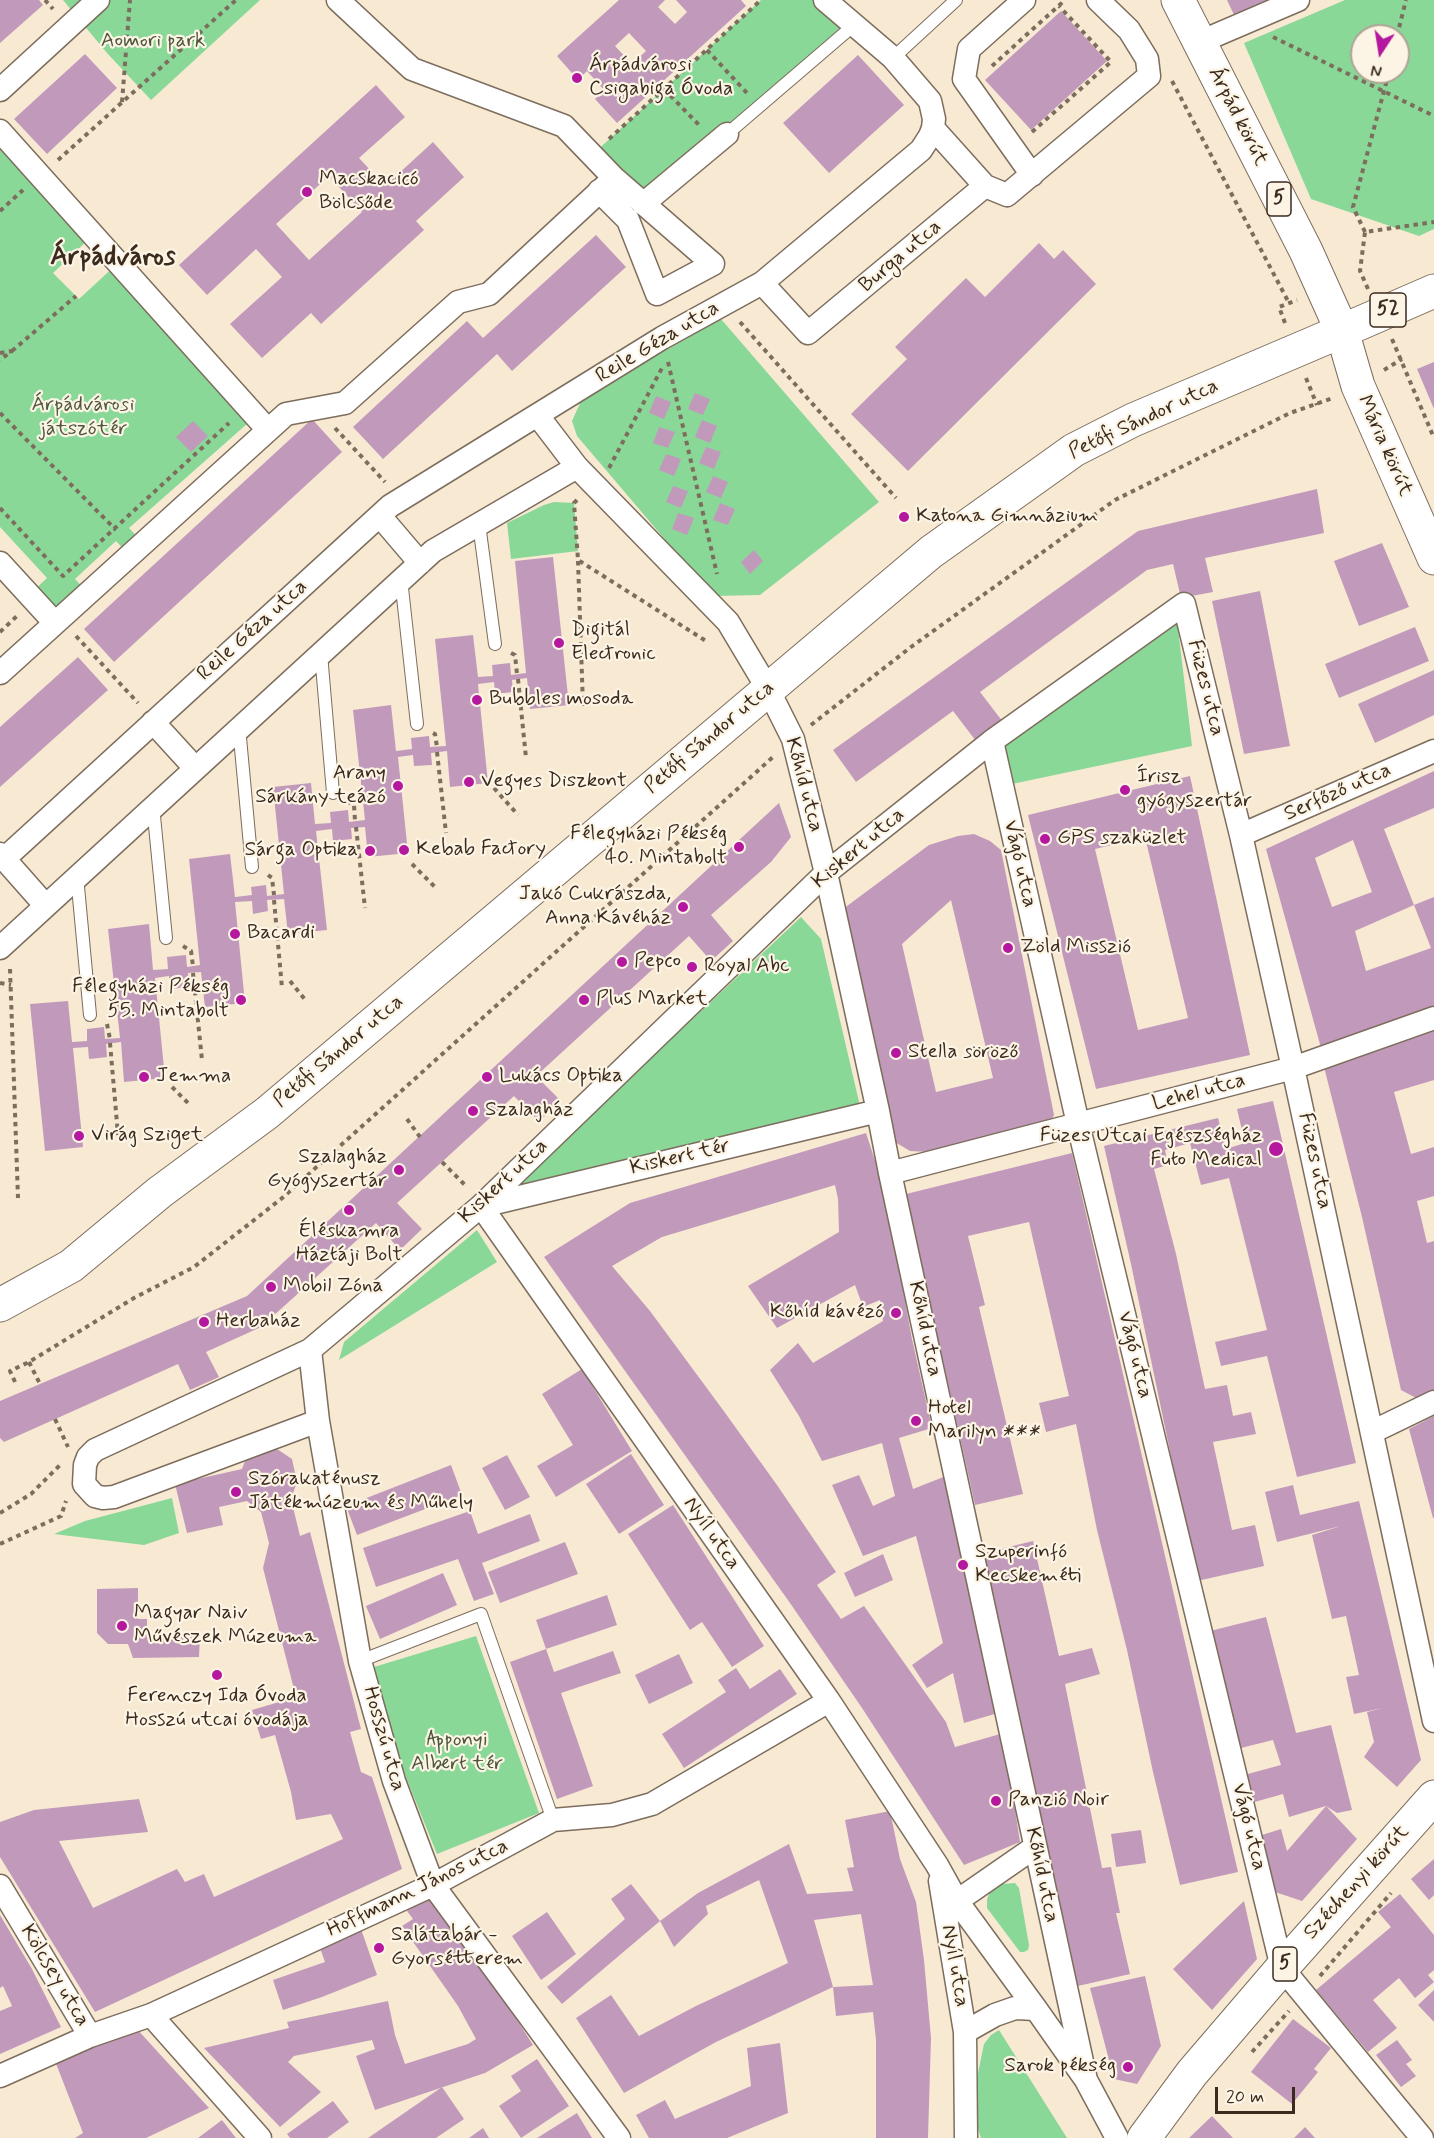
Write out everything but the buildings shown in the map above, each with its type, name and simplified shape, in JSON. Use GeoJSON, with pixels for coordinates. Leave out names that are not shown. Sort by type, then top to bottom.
{"type":"FeatureCollection","features":[{"type":"Feature","properties":{"kind":"street"},"geometry":{"type":"LineString","coordinates":[[0,90],[68,25],[98,0]]}},
{"type":"Feature","properties":{"kind":"street"},"geometry":{"type":"LineString","coordinates":[[338,0],[412,69],[564,126],[592,155],[607,184],[628,220],[657,294],[713,264],[643,204],[607,184]]}},
{"type":"Feature","properties":{"kind":"street"},"geometry":{"type":"LineString","coordinates":[[825,0],[892,58],[930,101],[934,119],[933,128],[985,186],[1007,195],[1149,76],[1146,59],[1129,30],[1098,0]]}},
{"type":"Feature","properties":{"kind":"street"},"geometry":{"type":"LineString","coordinates":[[1024,0],[969,49],[964,79],[1032,175]]}},
{"type":"Feature","properties":{"kind":"street","name":"Árpád körút"},"geometry":{"type":"LineString","coordinates":[[1178,0],[1306,251],[1342,331]]}},
{"type":"Feature","properties":{"kind":"street"},"geometry":{"type":"LineString","coordinates":[[1200,42],[1298,0]]}},
{"type":"Feature","properties":{"kind":"street","name":"Reile Géza utca"},"geometry":{"type":"LineString","coordinates":[[2,856],[148,715],[390,506],[662,338],[762,283],[921,150],[933,128]]}},
{"type":"Feature","properties":{"kind":"street"},"geometry":{"type":"LineString","coordinates":[[0,131],[268,429]]}},
{"type":"Feature","properties":{"kind":"street"},"geometry":{"type":"LineString","coordinates":[[643,204],[721,138]]}},
{"type":"Feature","properties":{"kind":"street"},"geometry":{"type":"LineString","coordinates":[[0,673],[286,414],[345,403],[458,302],[489,294],[607,184]]}},
{"type":"Feature","properties":{"kind":"street","name":"Burga utca"},"geometry":{"type":"LineString","coordinates":[[762,283],[808,333],[985,186]]}},
{"type":"Feature","properties":{"kind":"street","name":"52"},"geometry":{"type":"LineString","coordinates":[[1342,331],[1434,291]]}},
{"type":"Feature","properties":{"kind":"street","name":"Mária körút"},"geometry":{"type":"LineString","coordinates":[[1342,331],[1358,387],[1434,558]]}},
{"type":"Feature","properties":{"kind":"street","name":"Petőfi Sándor utca"},"geometry":{"type":"LineString","coordinates":[[0,1305],[70,1266],[160,1192],[267,1113],[931,552],[1074,450],[1133,420],[1342,331]]}},
{"type":"Feature","properties":{"kind":"street","name":"Kőhíd utca"},"geometry":{"type":"LineString","coordinates":[[538,416],[577,467],[728,622],[768,689],[793,739],[826,873],[1086,2080]]}},
{"type":"Feature","properties":{"kind":"street"},"geometry":{"type":"LineString","coordinates":[[0,948],[433,551],[577,467]]}},
{"type":"Feature","properties":{"kind":"street"},"geometry":{"type":"LineString","coordinates":[[380,516],[420,563]]}},
{"type":"Feature","properties":{"kind":"street"},"geometry":{"type":"LineString","coordinates":[[0,563],[57,621]]}},
{"type":"Feature","properties":{"kind":"street","name":"Kiskert utca"},"geometry":{"type":"LineString","coordinates":[[318,1421],[114,1497],[95,1496],[84,1484],[85,1465],[88,1457],[95,1450],[310,1350],[477,1200],[826,873],[992,741],[1184,604]]}},
{"type":"Feature","properties":{"kind":"street","name":"Füzes utca"},"geometry":{"type":"LineString","coordinates":[[1184,604],[1241,836],[1293,1068],[1434,1721]]}},
{"type":"Feature","properties":{"kind":"street"},"geometry":{"type":"LineString","coordinates":[[148,715],[195,768]]}},
{"type":"Feature","properties":{"kind":"street","name":"Vágó utca"},"geometry":{"type":"LineString","coordinates":[[992,741],[1078,1124],[1282,1968]]}},
{"type":"Feature","properties":{"kind":"street","name":"Serfőző utca"},"geometry":{"type":"LineString","coordinates":[[1241,836],[1434,751]]}},
{"type":"Feature","properties":{"kind":"street"},"geometry":{"type":"LineString","coordinates":[[2,856],[45,905]]}},
{"type":"Feature","properties":{"kind":"street","name":"Lehel utca"},"geometry":{"type":"LineString","coordinates":[[890,1173],[1293,1068],[1434,1018]]}},
{"type":"Feature","properties":{"kind":"street","name":"Kiskert tér"},"geometry":{"type":"LineString","coordinates":[[477,1200],[878,1111]]}},
{"type":"Feature","properties":{"kind":"street","name":"Nyíl utca"},"geometry":{"type":"LineString","coordinates":[[477,1200],[830,1701],[937,1865],[957,1901],[1086,2080],[1117,2138]]}},
{"type":"Feature","properties":{"kind":"street"},"geometry":{"type":"LineString","coordinates":[[0,1280],[70,1266]]}},
{"type":"Feature","properties":{"kind":"street"},"geometry":{"type":"LineString","coordinates":[[0,1322],[70,1266]]}},
{"type":"Feature","properties":{"kind":"street","name":"Petőfi Sándor utca"},"geometry":{"type":"LineString","coordinates":[[0,1291],[70,1266]]}},
{"type":"Feature","properties":{"kind":"street","name":"Hosszú utca"},"geometry":{"type":"LineString","coordinates":[[310,1350],[318,1421],[360,1661],[394,1781],[433,1885],[619,2138]]}},
{"type":"Feature","properties":{"kind":"street"},"geometry":{"type":"LineString","coordinates":[[1372,1432],[1434,1402]]}},
{"type":"Feature","properties":{"kind":"street","name":"Hoffmann János utca"},"geometry":{"type":"LineString","coordinates":[[0,2076],[90,2036],[151,2015],[433,1885],[553,1820],[612,1815],[652,1804],[830,1701]]}},
{"type":"Feature","properties":{"kind":"street","name":"Széchenyi körút"},"geometry":{"type":"LineString","coordinates":[[1144,2138],[1192,2073],[1434,1797]]}},
{"type":"Feature","properties":{"kind":"street","name":"Nyíl utca"},"geometry":{"type":"LineString","coordinates":[[957,1901],[1035,1847]]}},
{"type":"Feature","properties":{"kind":"street","name":"Nyíl utca"},"geometry":{"type":"LineString","coordinates":[[937,1865],[965,2032],[966,2138]]}},
{"type":"Feature","properties":{"kind":"street","name":"Kölcsey utca"},"geometry":{"type":"LineString","coordinates":[[0,1886],[90,2036]]}},
{"type":"Feature","properties":{"kind":"street"},"geometry":{"type":"LineString","coordinates":[[1282,1968],[1422,2138]]}},
{"type":"Feature","properties":{"kind":"street","name":"Nyíl utca"},"geometry":{"type":"LineString","coordinates":[[965,2032],[995,2015],[1015,2008],[1036,2009]]}},
{"type":"Feature","properties":{"kind":"street"},"geometry":{"type":"LineString","coordinates":[[151,2015],[261,2138]]}},
{"type":"Feature","properties":{"kind":"lane"},"geometry":{"type":"LineString","coordinates":[[892,58],[956,0]]}},
{"type":"Feature","properties":{"kind":"lane"},"geometry":{"type":"LineString","coordinates":[[721,138],[853,26]]}},
{"type":"Feature","properties":{"kind":"lane"},"geometry":{"type":"LineString","coordinates":[[478,524],[495,644]]}},
{"type":"Feature","properties":{"kind":"lane"},"geometry":{"type":"LineString","coordinates":[[401,579],[417,724]]}},
{"type":"Feature","properties":{"kind":"lane"},"geometry":{"type":"LineString","coordinates":[[321,652],[333,793]]}},
{"type":"Feature","properties":{"kind":"lane"},"geometry":{"type":"LineString","coordinates":[[239,728],[252,867]]}},
{"type":"Feature","properties":{"kind":"lane"},"geometry":{"type":"LineString","coordinates":[[153,806],[166,938]]}},
{"type":"Feature","properties":{"kind":"lane"},"geometry":{"type":"LineString","coordinates":[[77,876],[90,1015]]}},
{"type":"Feature","properties":{"kind":"lane"},"geometry":{"type":"LineString","coordinates":[[360,1661],[481,1614],[553,1820]]}},
{"type":"Feature","properties":{"kind":"path"},"geometry":{"type":"LineString","coordinates":[[122,103],[130,0]]}},
{"type":"Feature","properties":{"kind":"path"},"geometry":{"type":"LineString","coordinates":[[0,211],[236,0]]}},
{"type":"Feature","properties":{"kind":"path"},"geometry":{"type":"LineString","coordinates":[[592,155],[761,0]]}},
{"type":"Feature","properties":{"kind":"path"},"geometry":{"type":"LineString","coordinates":[[970,86],[1065,0]]}},
{"type":"Feature","properties":{"kind":"path"},"geometry":{"type":"LineString","coordinates":[[1400,24],[1406,0]]}},
{"type":"Feature","properties":{"kind":"path"},"geometry":{"type":"LineString","coordinates":[[1014,148],[1111,62],[1059,6]]}},
{"type":"Feature","properties":{"kind":"path"},"geometry":{"type":"LineString","coordinates":[[1245,24],[1434,116]]}},
{"type":"Feature","properties":{"kind":"path"},"geometry":{"type":"LineString","coordinates":[[707,50],[759,107]]}},
{"type":"Feature","properties":{"kind":"path","name":"Árpád körút"},"geometry":{"type":"LineString","coordinates":[[1168,75],[1289,303]]}},
{"type":"Feature","properties":{"kind":"path"},"geometry":{"type":"LineString","coordinates":[[1360,271],[1365,232],[1353,207],[1386,84]]}},
{"type":"Feature","properties":{"kind":"path"},"geometry":{"type":"LineString","coordinates":[[664,89],[721,138]]}},
{"type":"Feature","properties":{"kind":"path"},"geometry":{"type":"LineString","coordinates":[[1365,232],[1434,222]]}},
{"type":"Feature","properties":{"kind":"path"},"geometry":{"type":"LineString","coordinates":[[0,360],[76,296]]}},
{"type":"Feature","properties":{"kind":"path"},"geometry":{"type":"LineString","coordinates":[[723,303],[896,498]]}},
{"type":"Feature","properties":{"kind":"path"},"geometry":{"type":"LineString","coordinates":[[662,338],[717,576]]}},
{"type":"Feature","properties":{"kind":"path"},"geometry":{"type":"LineString","coordinates":[[0,353],[12,351]]}},
{"type":"Feature","properties":{"kind":"path"},"geometry":{"type":"LineString","coordinates":[[1402,360],[1434,438]]}},
{"type":"Feature","properties":{"kind":"path"},"geometry":{"type":"LineString","coordinates":[[15,1382],[10,1371],[29,1362],[134,1298],[194,1267],[281,1199],[746,779],[793,739],[911,647],[1115,500],[1290,413],[1317,405]]}},
{"type":"Feature","properties":{"kind":"path"},"geometry":{"type":"LineString","coordinates":[[0,508],[63,576],[248,407]]}},
{"type":"Feature","properties":{"kind":"path"},"geometry":{"type":"LineString","coordinates":[[316,409],[387,485]]}},
{"type":"Feature","properties":{"kind":"path"},"geometry":{"type":"LineString","coordinates":[[0,413],[136,549]]}},
{"type":"Feature","properties":{"kind":"path"},"geometry":{"type":"LineString","coordinates":[[578,560],[583,706]]}},
{"type":"Feature","properties":{"kind":"path"},"geometry":{"type":"LineString","coordinates":[[57,621],[148,715]]}},
{"type":"Feature","properties":{"kind":"path"},"geometry":{"type":"LineString","coordinates":[[518,679],[526,758]]}},
{"type":"Feature","properties":{"kind":"path"},"geometry":{"type":"LineString","coordinates":[[437,752],[446,833]]}},
{"type":"Feature","properties":{"kind":"path"},"geometry":{"type":"LineString","coordinates":[[494,788],[518,815]]}},
{"type":"Feature","properties":{"kind":"path"},"geometry":{"type":"LineString","coordinates":[[356,827],[365,908]]}},
{"type":"Feature","properties":{"kind":"path"},"geometry":{"type":"LineString","coordinates":[[412,864],[437,889]]}},
{"type":"Feature","properties":{"kind":"path"},"geometry":{"type":"LineString","coordinates":[[274,900],[282,988]]}},
{"type":"Feature","properties":{"kind":"path"},"geometry":{"type":"LineString","coordinates":[[10,969],[18,1198]]}},
{"type":"Feature","properties":{"kind":"path"},"geometry":{"type":"LineString","coordinates":[[194,973],[202,1060]]}},
{"type":"Feature","properties":{"kind":"path"},"geometry":{"type":"LineString","coordinates":[[290,981],[307,1002]]}},
{"type":"Feature","properties":{"kind":"path"},"geometry":{"type":"LineString","coordinates":[[0,983],[11,985]]}},
{"type":"Feature","properties":{"kind":"path"},"geometry":{"type":"LineString","coordinates":[[110,1043],[118,1135]]}},
{"type":"Feature","properties":{"kind":"path"},"geometry":{"type":"LineString","coordinates":[[172,1087],[190,1105]]}},
{"type":"Feature","properties":{"kind":"path"},"geometry":{"type":"LineString","coordinates":[[407,1119],[420,1137]]}},
{"type":"Feature","properties":{"kind":"path"},"geometry":{"type":"LineString","coordinates":[[442,1162],[477,1200]]}},
{"type":"Feature","properties":{"kind":"path"},"geometry":{"type":"LineString","coordinates":[[29,1362],[40,1384]]}},
{"type":"Feature","properties":{"kind":"path"},"geometry":{"type":"LineString","coordinates":[[55,1419],[71,1455]]}},
{"type":"Feature","properties":{"kind":"path"},"geometry":{"type":"LineString","coordinates":[[0,1513],[31,1494],[63,1462]]}},
{"type":"Feature","properties":{"kind":"path"},"geometry":{"type":"LineString","coordinates":[[0,1544],[61,1516],[68,1496]]}},
{"type":"Feature","properties":{"kind":"green space","name":"Aomori park"},"geometry":{"type":"Polygon","coordinates":[[[63,0],[260,0],[151,100],[107,53],[63,0]]]}},
{"type":"Feature","properties":{"kind":"green space"},"geometry":{"type":"Polygon","coordinates":[[[761,0],[825,0],[853,26],[643,204],[592,155],[761,0]]]}},
{"type":"Feature","properties":{"kind":"green space"},"geometry":{"type":"Polygon","coordinates":[[[1345,0],[1434,0],[1434,229],[1419,236],[1311,199],[1244,43],[1345,0]]]}},
{"type":"Feature","properties":{"kind":"green space","name":"Árpádvárosi játszótér"},"geometry":{"type":"Polygon","coordinates":[[[0,131],[93,235],[53,273],[79,299],[118,263],[256,416],[129,528],[143,543],[129,555],[116,541],[75,579],[88,593],[55,623],[29,595],[47,578],[0,527],[0,131]]]}},
{"type":"Feature","properties":{"kind":"green space"},"geometry":{"type":"Polygon","coordinates":[[[721,319],[879,502],[760,595],[713,596],[577,436],[572,421],[581,401],[592,392],[721,319]]]}},
{"type":"Feature","properties":{"kind":"green space"},"geometry":{"type":"Polygon","coordinates":[[[554,502],[574,503],[578,551],[511,559],[507,523],[554,502]]]}},
{"type":"Feature","properties":{"kind":"green space"},"geometry":{"type":"Polygon","coordinates":[[[1177,620],[1192,746],[1012,784],[1004,746],[1177,620]]]}},
{"type":"Feature","properties":{"kind":"green space"},"geometry":{"type":"Polygon","coordinates":[[[801,917],[821,939],[860,1106],[516,1185],[801,917]]]}},
{"type":"Feature","properties":{"kind":"green space"},"geometry":{"type":"Polygon","coordinates":[[[477,1230],[497,1262],[339,1360],[344,1342],[477,1230]]]}},
{"type":"Feature","properties":{"kind":"green space"},"geometry":{"type":"Polygon","coordinates":[[[172,1498],[179,1533],[144,1545],[54,1534],[85,1521],[172,1498]]]}},
{"type":"Feature","properties":{"kind":"green space","name":"Apponyi Albert tér"},"geometry":{"type":"Polygon","coordinates":[[[476,1636],[539,1813],[437,1854],[403,1770],[374,1667],[476,1636]]]}},
{"type":"Feature","properties":{"kind":"green space"},"geometry":{"type":"Polygon","coordinates":[[[1015,1883],[1019,1888],[1029,1945],[1028,1950],[1024,1952],[1020,1952],[987,1908],[990,1890],[1002,1884],[1015,1883]]]}},
{"type":"Feature","properties":{"kind":"green space"},"geometry":{"type":"Polygon","coordinates":[[[999,2030],[1067,2138],[981,2138],[978,2129],[978,2073],[984,2044],[991,2035],[999,2030]]]}},
{"type":"Feature","properties":{"kind":"place","name":"Árpádvárosi Csigabiga Óvoda"},"geometry":{"type":"Point","coordinates":[577,78]}},
{"type":"Feature","properties":{"kind":"place","name":"Macskacicó Bölcsőde"},"geometry":{"type":"Point","coordinates":[307,192]}},
{"type":"Feature","properties":{"kind":"place","name":"Katona Gimnázium"},"geometry":{"type":"Point","coordinates":[904,517]}},
{"type":"Feature","properties":{"kind":"place","name":"Digitál Electronic"},"geometry":{"type":"Point","coordinates":[559,643]}},
{"type":"Feature","properties":{"kind":"place","name":"Bubbles mosoda"},"geometry":{"type":"Point","coordinates":[477,700]}},
{"type":"Feature","properties":{"kind":"place","name":"Vegyes Diszkont"},"geometry":{"type":"Point","coordinates":[469,782]}},
{"type":"Feature","properties":{"kind":"place","name":"Arany Sárkány teázó"},"geometry":{"type":"Point","coordinates":[398,786]}},
{"type":"Feature","properties":{"kind":"place","name":"Írisz gyógyszertár"},"geometry":{"type":"Point","coordinates":[1125,790]}},
{"type":"Feature","properties":{"kind":"place","name":"GPS szaküzlet"},"geometry":{"type":"Point","coordinates":[1045,839]}},
{"type":"Feature","properties":{"kind":"place","name":"Félegyházi Pékség 40. Mintabolt"},"geometry":{"type":"Point","coordinates":[739,847]}},
{"type":"Feature","properties":{"kind":"place","name":"Kebab Factory"},"geometry":{"type":"Point","coordinates":[404,850]}},
{"type":"Feature","properties":{"kind":"place","name":"Sárga Optika"},"geometry":{"type":"Point","coordinates":[370,851]}},
{"type":"Feature","properties":{"kind":"place","name":"Jakó Cukrászda, Anna Kávéház"},"geometry":{"type":"Point","coordinates":[683,907]}},
{"type":"Feature","properties":{"kind":"place","name":"Bacardi"},"geometry":{"type":"Point","coordinates":[235,934]}},
{"type":"Feature","properties":{"kind":"place","name":"Zöld Misszió"},"geometry":{"type":"Point","coordinates":[1008,948]}},
{"type":"Feature","properties":{"kind":"place","name":"Pepco"},"geometry":{"type":"Point","coordinates":[622,962]}},
{"type":"Feature","properties":{"kind":"place","name":"Royal Abc"},"geometry":{"type":"Point","coordinates":[692,967]}},
{"type":"Feature","properties":{"kind":"place","name":"Félegyházi Pékség 55. Mintabolt"},"geometry":{"type":"Point","coordinates":[241,1000]}},
{"type":"Feature","properties":{"kind":"place","name":"Plus Market"},"geometry":{"type":"Point","coordinates":[584,1000]}},
{"type":"Feature","properties":{"kind":"place","name":"Stella söröző"},"geometry":{"type":"Point","coordinates":[896,1053]}},
{"type":"Feature","properties":{"kind":"place","name":"Jemma"},"geometry":{"type":"Point","coordinates":[144,1077]}},
{"type":"Feature","properties":{"kind":"place","name":"Lukács Optika"},"geometry":{"type":"Point","coordinates":[487,1077]}},
{"type":"Feature","properties":{"kind":"place","name":"Szalagház"},"geometry":{"type":"Point","coordinates":[473,1111]}},
{"type":"Feature","properties":{"kind":"place","name":"Virág Sziget"},"geometry":{"type":"Point","coordinates":[79,1136]}},
{"type":"Feature","properties":{"kind":"place","name":"Füzes Utcai Egészségház Futo Medical"},"geometry":{"type":"Point","coordinates":[1276,1149]}},
{"type":"Feature","properties":{"kind":"place","name":"Szalagház Gyógyszertár"},"geometry":{"type":"Point","coordinates":[399,1170]}},
{"type":"Feature","properties":{"kind":"place","name":"Éléskamra Háztáji Bolt"},"geometry":{"type":"Point","coordinates":[349,1210]}},
{"type":"Feature","properties":{"kind":"place","name":"Mobil Zóna"},"geometry":{"type":"Point","coordinates":[271,1287]}},
{"type":"Feature","properties":{"kind":"place","name":"Kőhíd kávézó"},"geometry":{"type":"Point","coordinates":[896,1313]}},
{"type":"Feature","properties":{"kind":"place","name":"Herbaház"},"geometry":{"type":"Point","coordinates":[204,1322]}},
{"type":"Feature","properties":{"kind":"place","name":"Hotel Marilyn ***"},"geometry":{"type":"Point","coordinates":[916,1421]}},
{"type":"Feature","properties":{"kind":"place","name":"Szórakaténusz Játékmúzeum és Műhely"},"geometry":{"type":"Point","coordinates":[236,1492]}},
{"type":"Feature","properties":{"kind":"place","name":"Szuperinfó Kecskeméti"},"geometry":{"type":"Point","coordinates":[963,1565]}},
{"type":"Feature","properties":{"kind":"place","name":"Magyar Naiv Művészek Múzeuma"},"geometry":{"type":"Point","coordinates":[122,1626]}},
{"type":"Feature","properties":{"kind":"place","name":"Ferenczy Ida Óvoda Hosszú utcai óvodája"},"geometry":{"type":"Point","coordinates":[217,1675]}},
{"type":"Feature","properties":{"kind":"place","name":"Panzió Noir"},"geometry":{"type":"Point","coordinates":[996,1801]}},
{"type":"Feature","properties":{"kind":"place","name":"Salátabár - Gyorsétterem"},"geometry":{"type":"Point","coordinates":[379,1948]}},
{"type":"Feature","properties":{"kind":"place","name":"Sarok pékség"},"geometry":{"type":"Point","coordinates":[1128,2067]}},
{"type":"Feature","properties":{"kind":"district","name":"Árpádváros"},"geometry":{"type":"Point","coordinates":[113,258]}}]}
